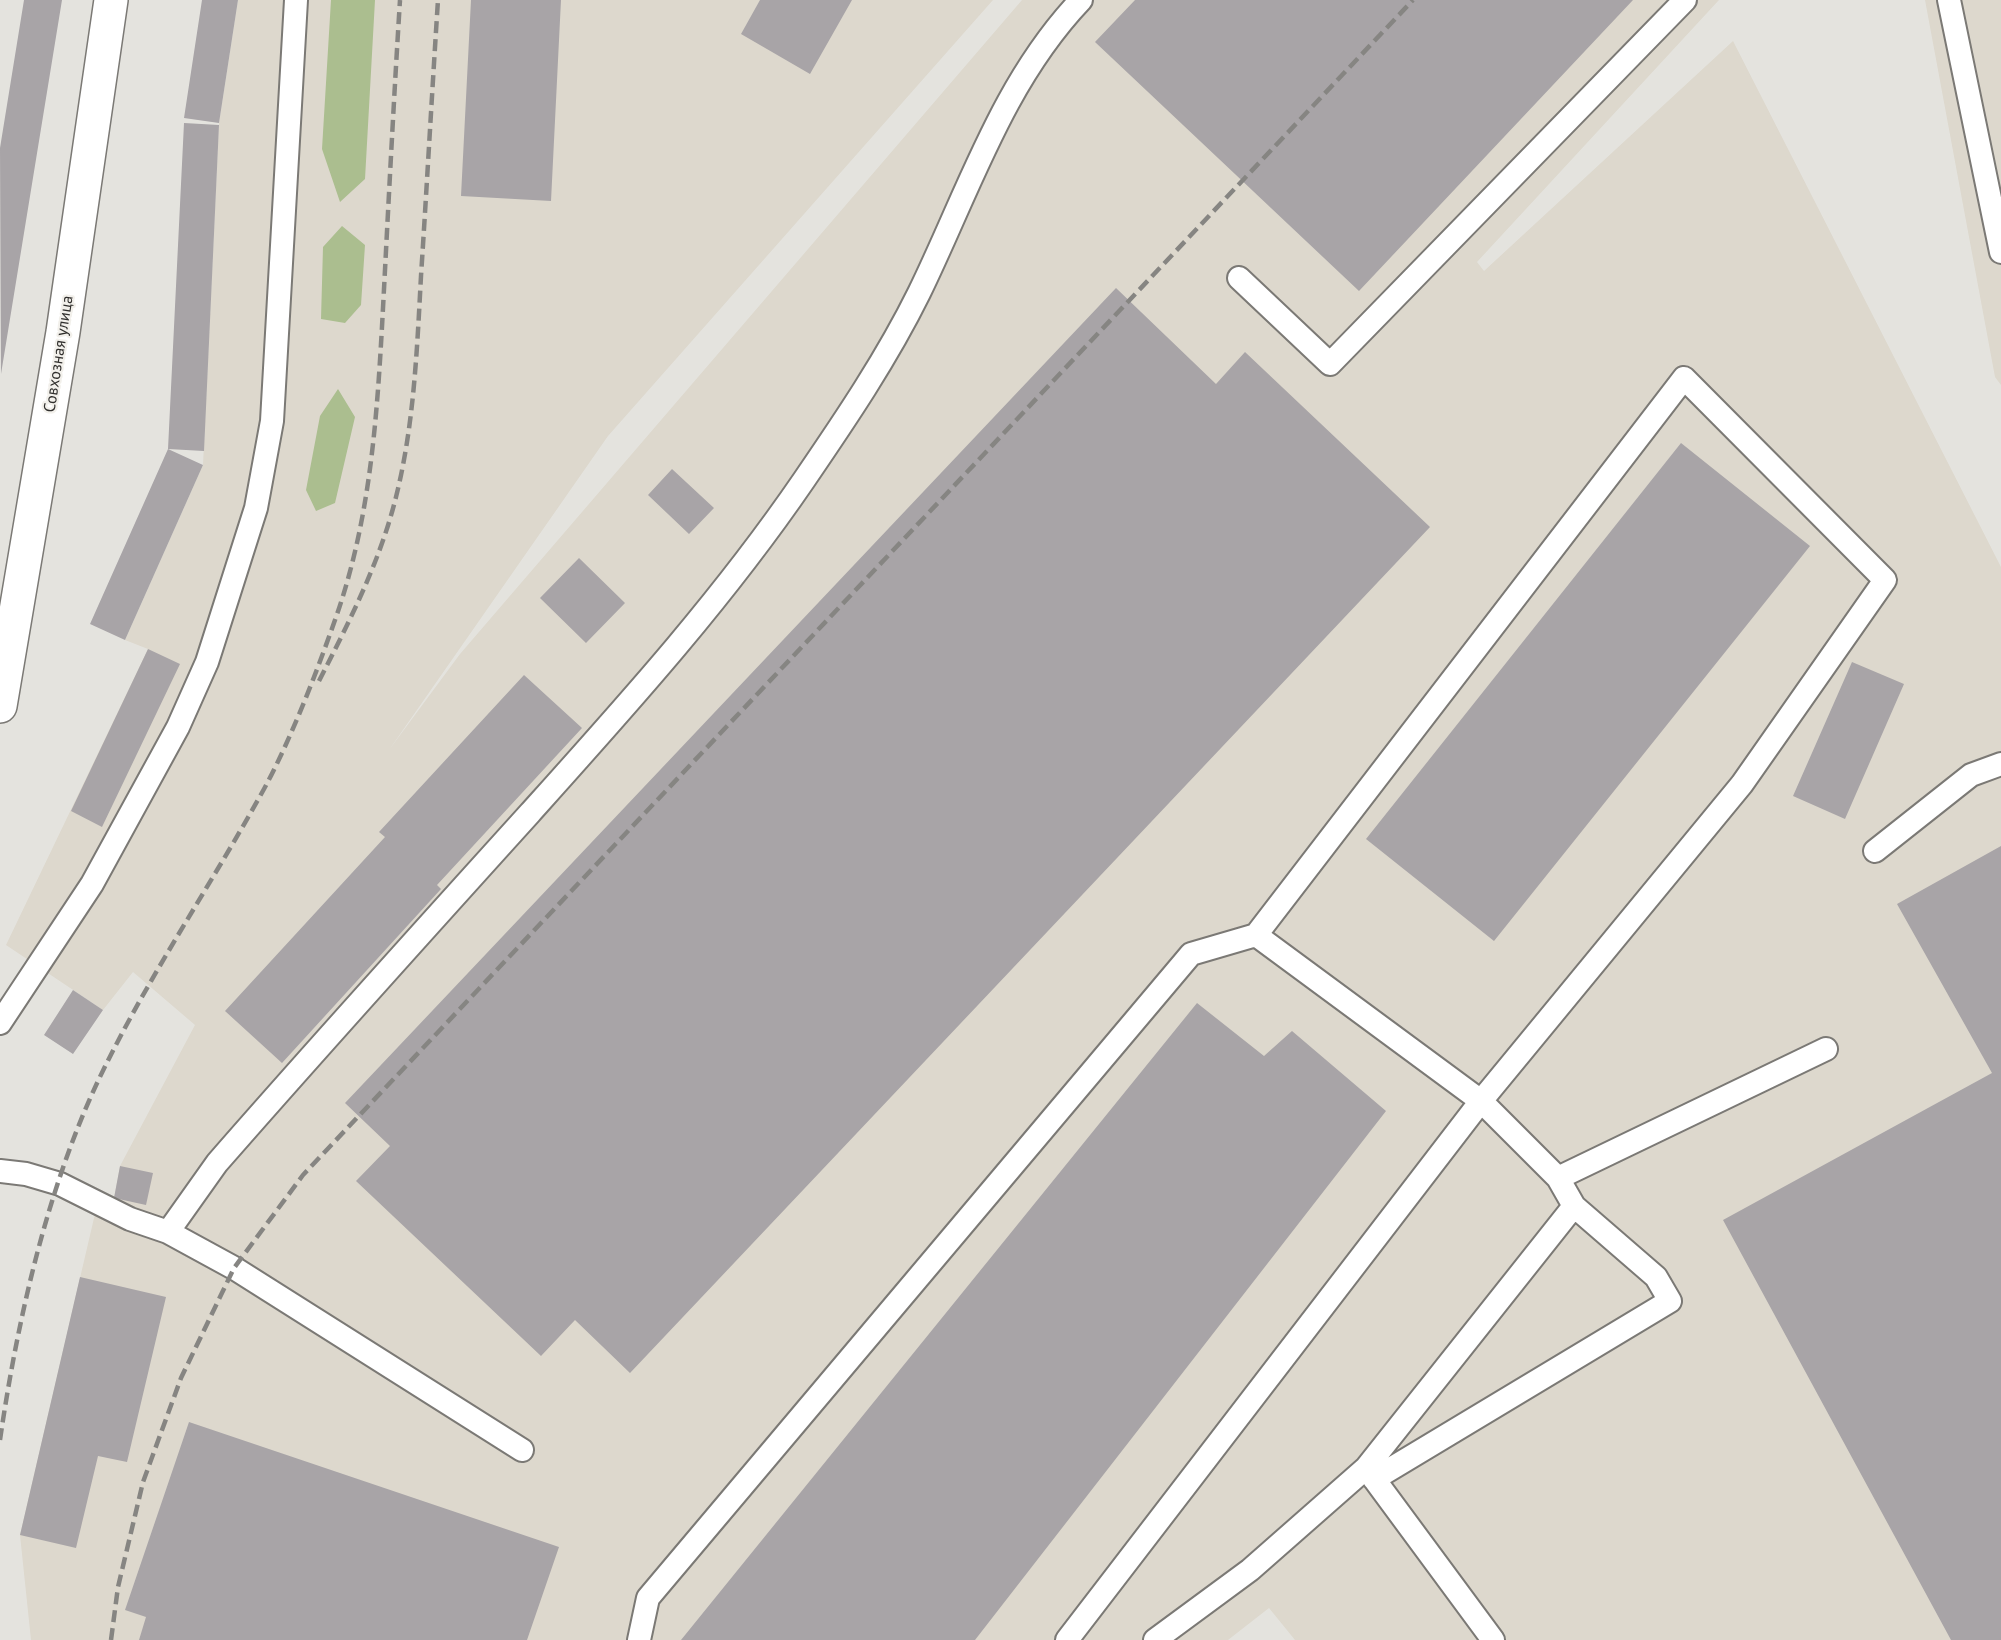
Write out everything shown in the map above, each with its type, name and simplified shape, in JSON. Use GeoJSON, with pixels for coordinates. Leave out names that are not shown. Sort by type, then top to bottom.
{"type":"FeatureCollection","features":[{"type":"Feature","properties":{"kind":"street","name":"Совхозная улица"},"geometry":{"type":"LineString","coordinates":[[0,706],[61,343],[111,0]]}},
{"type":"Feature","properties":{"kind":"lane"},"geometry":{"type":"LineString","coordinates":[[0,1023],[39,968],[92,884],[178,727],[207,662],[256,507],[272,422],[296,0]]}},
{"type":"Feature","properties":{"kind":"lane"},"geometry":{"type":"LineString","coordinates":[[168,1233],[217,1163],[661,667],[741,567],[804,481],[863,390],[918,295],[1004,109],[1027,69],[1081,0]]}},
{"type":"Feature","properties":{"kind":"lane"},"geometry":{"type":"LineString","coordinates":[[1239,278],[1330,364],[1685,0]]}},
{"type":"Feature","properties":{"kind":"lane"},"geometry":{"type":"LineString","coordinates":[[1949,0],[2001,252]]}},
{"type":"Feature","properties":{"kind":"lane"},"geometry":{"type":"LineString","coordinates":[[639,1640],[648,1598],[1191,954],[1256,935],[1684,378],[1885,580],[1742,784],[1480,1101],[1067,1640]]}},
{"type":"Feature","properties":{"kind":"lane"},"geometry":{"type":"LineString","coordinates":[[1875,851],[1971,775],[2001,764]]}},
{"type":"Feature","properties":{"kind":"lane"},"geometry":{"type":"LineString","coordinates":[[1155,1640],[1250,1570],[1370,1473],[1670,1301],[1656,1277],[1574,1206],[1558,1178],[1480,1101],[1256,935]]}},
{"type":"Feature","properties":{"kind":"lane"},"geometry":{"type":"LineString","coordinates":[[1558,1178],[1826,1049]]}},
{"type":"Feature","properties":{"kind":"lane"},"geometry":{"type":"LineString","coordinates":[[0,1171],[26,1174],[60,1184],[130,1219],[168,1233],[234,1268],[522,1450]]}},
{"type":"Feature","properties":{"kind":"lane"},"geometry":{"type":"LineString","coordinates":[[1370,1473],[1574,1206]]}},
{"type":"Feature","properties":{"kind":"lane"},"geometry":{"type":"LineString","coordinates":[[1370,1473],[1493,1640]]}},
{"type":"Feature","properties":{"kind":"shaded area"},"geometry":{"type":"Polygon","coordinates":[[[238,0],[993,0],[608,436],[389,750],[460,654],[1022,0],[1719,0],[1477,262],[1484,271],[1733,41],[2001,567],[2001,1640],[1295,1640],[1269,1608],[1228,1640],[31,1640],[20,1535],[98,1201],[114,1198],[120,1166],[195,1025],[133,972],[103,1010],[6,945],[148,649],[125,640],[203,465],[219,123],[238,0]]]}},
{"type":"Feature","properties":{"kind":"shaded area"},"geometry":{"type":"Polygon","coordinates":[[[1925,0],[2001,0],[2001,385],[1995,377],[1925,0]]]}},
{"type":"Feature","properties":{"kind":"green space"},"geometry":{"type":"Polygon","coordinates":[[[331,0],[375,0],[365,179],[340,202],[322,149],[331,0]]]}},
{"type":"Feature","properties":{"kind":"green space"},"geometry":{"type":"Polygon","coordinates":[[[342,226],[365,245],[361,305],[345,323],[321,319],[323,247],[342,226]]]}},
{"type":"Feature","properties":{"kind":"green space"},"geometry":{"type":"Polygon","coordinates":[[[338,389],[355,417],[335,503],[316,511],[306,490],[320,416],[338,389]]]}},
{"type":"Feature","properties":{"kind":"building"},"geometry":{"type":"Polygon","coordinates":[[[24,0],[62,0],[1,374],[0,148],[24,0]]]}},
{"type":"Feature","properties":{"kind":"building"},"geometry":{"type":"Polygon","coordinates":[[[202,0],[238,0],[219,123],[184,118],[202,0]]]}},
{"type":"Feature","properties":{"kind":"building"},"geometry":{"type":"Polygon","coordinates":[[[471,0],[561,0],[551,201],[461,196],[471,0]]]}},
{"type":"Feature","properties":{"kind":"building"},"geometry":{"type":"Polygon","coordinates":[[[760,0],[852,0],[810,74],[741,34],[760,0]]]}},
{"type":"Feature","properties":{"kind":"building"},"geometry":{"type":"Polygon","coordinates":[[[1135,0],[1633,0],[1359,291],[1095,42],[1135,0]]]}},
{"type":"Feature","properties":{"kind":"building"},"geometry":{"type":"Polygon","coordinates":[[[184,123],[219,125],[204,451],[168,449],[184,123]]]}},
{"type":"Feature","properties":{"kind":"building"},"geometry":{"type":"Polygon","coordinates":[[[1116,288],[1216,384],[1245,352],[1430,527],[630,1373],[575,1320],[541,1356],[356,1181],[390,1146],[345,1103],[1116,288]]]}},
{"type":"Feature","properties":{"kind":"building"},"geometry":{"type":"Polygon","coordinates":[[[1681,443],[1810,546],[1494,941],[1366,839],[1681,443]]]}},
{"type":"Feature","properties":{"kind":"building"},"geometry":{"type":"Polygon","coordinates":[[[168,449],[203,465],[125,640],[90,624],[168,449]]]}},
{"type":"Feature","properties":{"kind":"building"},"geometry":{"type":"Polygon","coordinates":[[[672,469],[714,508],[689,534],[648,495],[672,469]]]}},
{"type":"Feature","properties":{"kind":"building"},"geometry":{"type":"Polygon","coordinates":[[[579,558],[625,603],[586,643],[540,598],[579,558]]]}},
{"type":"Feature","properties":{"kind":"building"},"geometry":{"type":"Polygon","coordinates":[[[148,649],[180,664],[102,827],[71,811],[148,649]]]}},
{"type":"Feature","properties":{"kind":"building"},"geometry":{"type":"Polygon","coordinates":[[[1852,662],[1904,684],[1845,819],[1793,796],[1852,662]]]}},
{"type":"Feature","properties":{"kind":"building"},"geometry":{"type":"Polygon","coordinates":[[[524,675],[582,728],[437,885],[441,889],[282,1063],[225,1011],[385,837],[379,832],[524,675]]]}},
{"type":"Feature","properties":{"kind":"building"},"geometry":{"type":"Polygon","coordinates":[[[2001,846],[2001,1640],[1951,1640],[1723,1220],[1992,1073],[1897,904],[2001,846]]]}},
{"type":"Feature","properties":{"kind":"building"},"geometry":{"type":"Polygon","coordinates":[[[73,990],[103,1010],[73,1054],[44,1035],[73,990]]]}},
{"type":"Feature","properties":{"kind":"building"},"geometry":{"type":"Polygon","coordinates":[[[1197,1003],[1264,1056],[1292,1031],[1386,1111],[975,1640],[681,1640],[1197,1003]]]}},
{"type":"Feature","properties":{"kind":"building"},"geometry":{"type":"Polygon","coordinates":[[[120,1166],[153,1173],[146,1205],[114,1198],[120,1166]]]}},
{"type":"Feature","properties":{"kind":"building"},"geometry":{"type":"Polygon","coordinates":[[[80,1277],[166,1297],[127,1462],[98,1456],[76,1548],[20,1535],[80,1277]]]}},
{"type":"Feature","properties":{"kind":"building"},"geometry":{"type":"Polygon","coordinates":[[[189,1422],[559,1547],[527,1640],[139,1640],[146,1617],[125,1610],[189,1422]]]}},
{"type":"Feature","properties":{"kind":"railway"},"geometry":{"type":"LineString","coordinates":[[0,1440],[15,1349],[36,1257],[49,1211],[80,1123],[117,1043],[157,970],[274,770],[311,684],[348,580],[366,498],[376,415],[400,0]]}},
{"type":"Feature","properties":{"kind":"railway"},"geometry":{"type":"LineString","coordinates":[[319,681],[373,568],[396,497],[407,442],[416,359],[438,0]]}},
{"type":"Feature","properties":{"kind":"railway"},"geometry":{"type":"LineString","coordinates":[[111,1640],[118,1587],[143,1482],[181,1378],[234,1268],[303,1175],[1413,0]]}}]}
